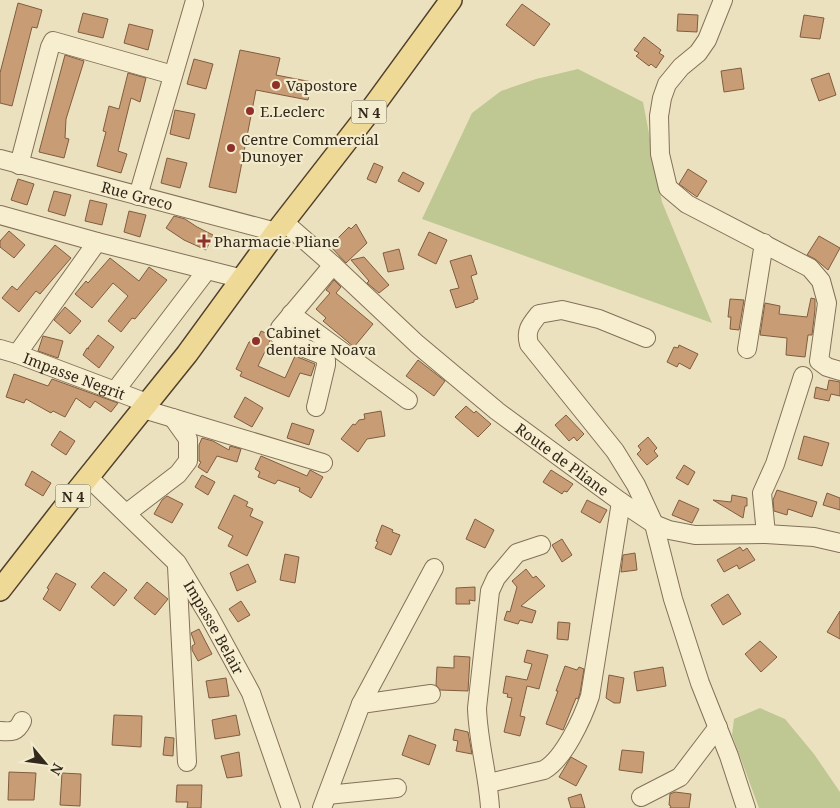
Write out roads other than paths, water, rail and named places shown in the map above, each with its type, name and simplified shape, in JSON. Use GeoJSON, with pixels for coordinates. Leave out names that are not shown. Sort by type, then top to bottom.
{"type":"FeatureCollection","features":[{"type":"Feature","properties":{"kind":"main road","name":"N 4"},"geometry":{"type":"LineString","coordinates":[[0,590],[187,354],[451,0]]}},
{"type":"Feature","properties":{"kind":"street"},"geometry":{"type":"LineString","coordinates":[[723,0],[707,40],[698,53],[681,67],[667,84],[662,98],[660,154],[668,188],[687,204],[810,268],[821,281],[827,303],[819,361],[827,367],[840,371]]}},
{"type":"Feature","properties":{"kind":"street"},"geometry":{"type":"LineString","coordinates":[[138,196],[194,4]]}},
{"type":"Feature","properties":{"kind":"street"},"geometry":{"type":"LineString","coordinates":[[6,164],[53,41],[173,75]]}},
{"type":"Feature","properties":{"kind":"street","name":"Rue Greco"},"geometry":{"type":"LineString","coordinates":[[6,164],[138,196],[280,227]]}},
{"type":"Feature","properties":{"kind":"street"},"geometry":{"type":"LineString","coordinates":[[0,215],[243,279]]}},
{"type":"Feature","properties":{"kind":"street","name":"Route de Pliane"},"geometry":{"type":"LineString","coordinates":[[280,227],[333,265],[417,344],[498,412],[654,524],[669,530],[695,535],[766,534],[814,537],[840,543]]}},
{"type":"Feature","properties":{"kind":"street"},"geometry":{"type":"LineString","coordinates":[[8,351],[97,242]]}},
{"type":"Feature","properties":{"kind":"street"},"geometry":{"type":"LineString","coordinates":[[747,349],[764,243]]}},
{"type":"Feature","properties":{"kind":"street"},"geometry":{"type":"LineString","coordinates":[[316,407],[326,360],[322,356],[282,339],[279,335],[280,328],[333,265]]}},
{"type":"Feature","properties":{"kind":"street"},"geometry":{"type":"LineString","coordinates":[[115,391],[207,270]]}},
{"type":"Feature","properties":{"kind":"street"},"geometry":{"type":"LineString","coordinates":[[646,338],[599,319],[562,310],[539,314],[528,328],[527,336],[529,344],[580,405],[624,465],[636,485],[654,524],[673,598],[700,683],[718,727],[746,808]]}},
{"type":"Feature","properties":{"kind":"street"},"geometry":{"type":"LineString","coordinates":[[291,314],[408,400]]}},
{"type":"Feature","properties":{"kind":"street","name":"Impasse Negrit"},"geometry":{"type":"LineString","coordinates":[[8,351],[115,391],[173,418],[323,463]]}},
{"type":"Feature","properties":{"kind":"street"},"geometry":{"type":"LineString","coordinates":[[766,534],[762,493],[775,464],[803,376]]}},
{"type":"Feature","properties":{"kind":"street"},"geometry":{"type":"LineString","coordinates":[[127,513],[178,474],[188,461],[188,439],[173,418]]}},
{"type":"Feature","properties":{"kind":"street","name":"Impasse Belair"},"geometry":{"type":"LineString","coordinates":[[88,477],[177,563],[209,616],[251,693],[291,808]]}},
{"type":"Feature","properties":{"kind":"street"},"geometry":{"type":"LineString","coordinates":[[489,783],[544,770],[551,766],[558,758],[584,714],[590,696],[621,502]]}},
{"type":"Feature","properties":{"kind":"street"},"geometry":{"type":"LineString","coordinates":[[490,808],[489,783],[480,744],[478,708],[490,591],[496,578],[517,553],[541,545]]}},
{"type":"Feature","properties":{"kind":"street"},"geometry":{"type":"LineString","coordinates":[[177,563],[187,762]]}},
{"type":"Feature","properties":{"kind":"street"},"geometry":{"type":"LineString","coordinates":[[325,801],[361,704],[434,568]]}},
{"type":"Feature","properties":{"kind":"street"},"geometry":{"type":"LineString","coordinates":[[361,704],[431,694]]}},
{"type":"Feature","properties":{"kind":"street"},"geometry":{"type":"LineString","coordinates":[[0,730],[13,732],[18,729],[22,721]]}},
{"type":"Feature","properties":{"kind":"street"},"geometry":{"type":"LineString","coordinates":[[641,797],[680,777],[718,727]]}},
{"type":"Feature","properties":{"kind":"street"},"geometry":{"type":"LineString","coordinates":[[325,801],[396,788]]}},
{"type":"Feature","properties":{"kind":"place","name":"Vapostore"},"geometry":{"type":"Point","coordinates":[276,85]}},
{"type":"Feature","properties":{"kind":"place","name":"E.Leclerc"},"geometry":{"type":"Point","coordinates":[250,111]}},
{"type":"Feature","properties":{"kind":"place","name":"Centre Commercial Dunoyer"},"geometry":{"type":"Point","coordinates":[231,148]}},
{"type":"Feature","properties":{"kind":"place","name":"Pharmacie Pliane"},"geometry":{"type":"Point","coordinates":[204,241]}},
{"type":"Feature","properties":{"kind":"place","name":"Cabinet dentaire Noava"},"geometry":{"type":"Point","coordinates":[256,341]}}]}
